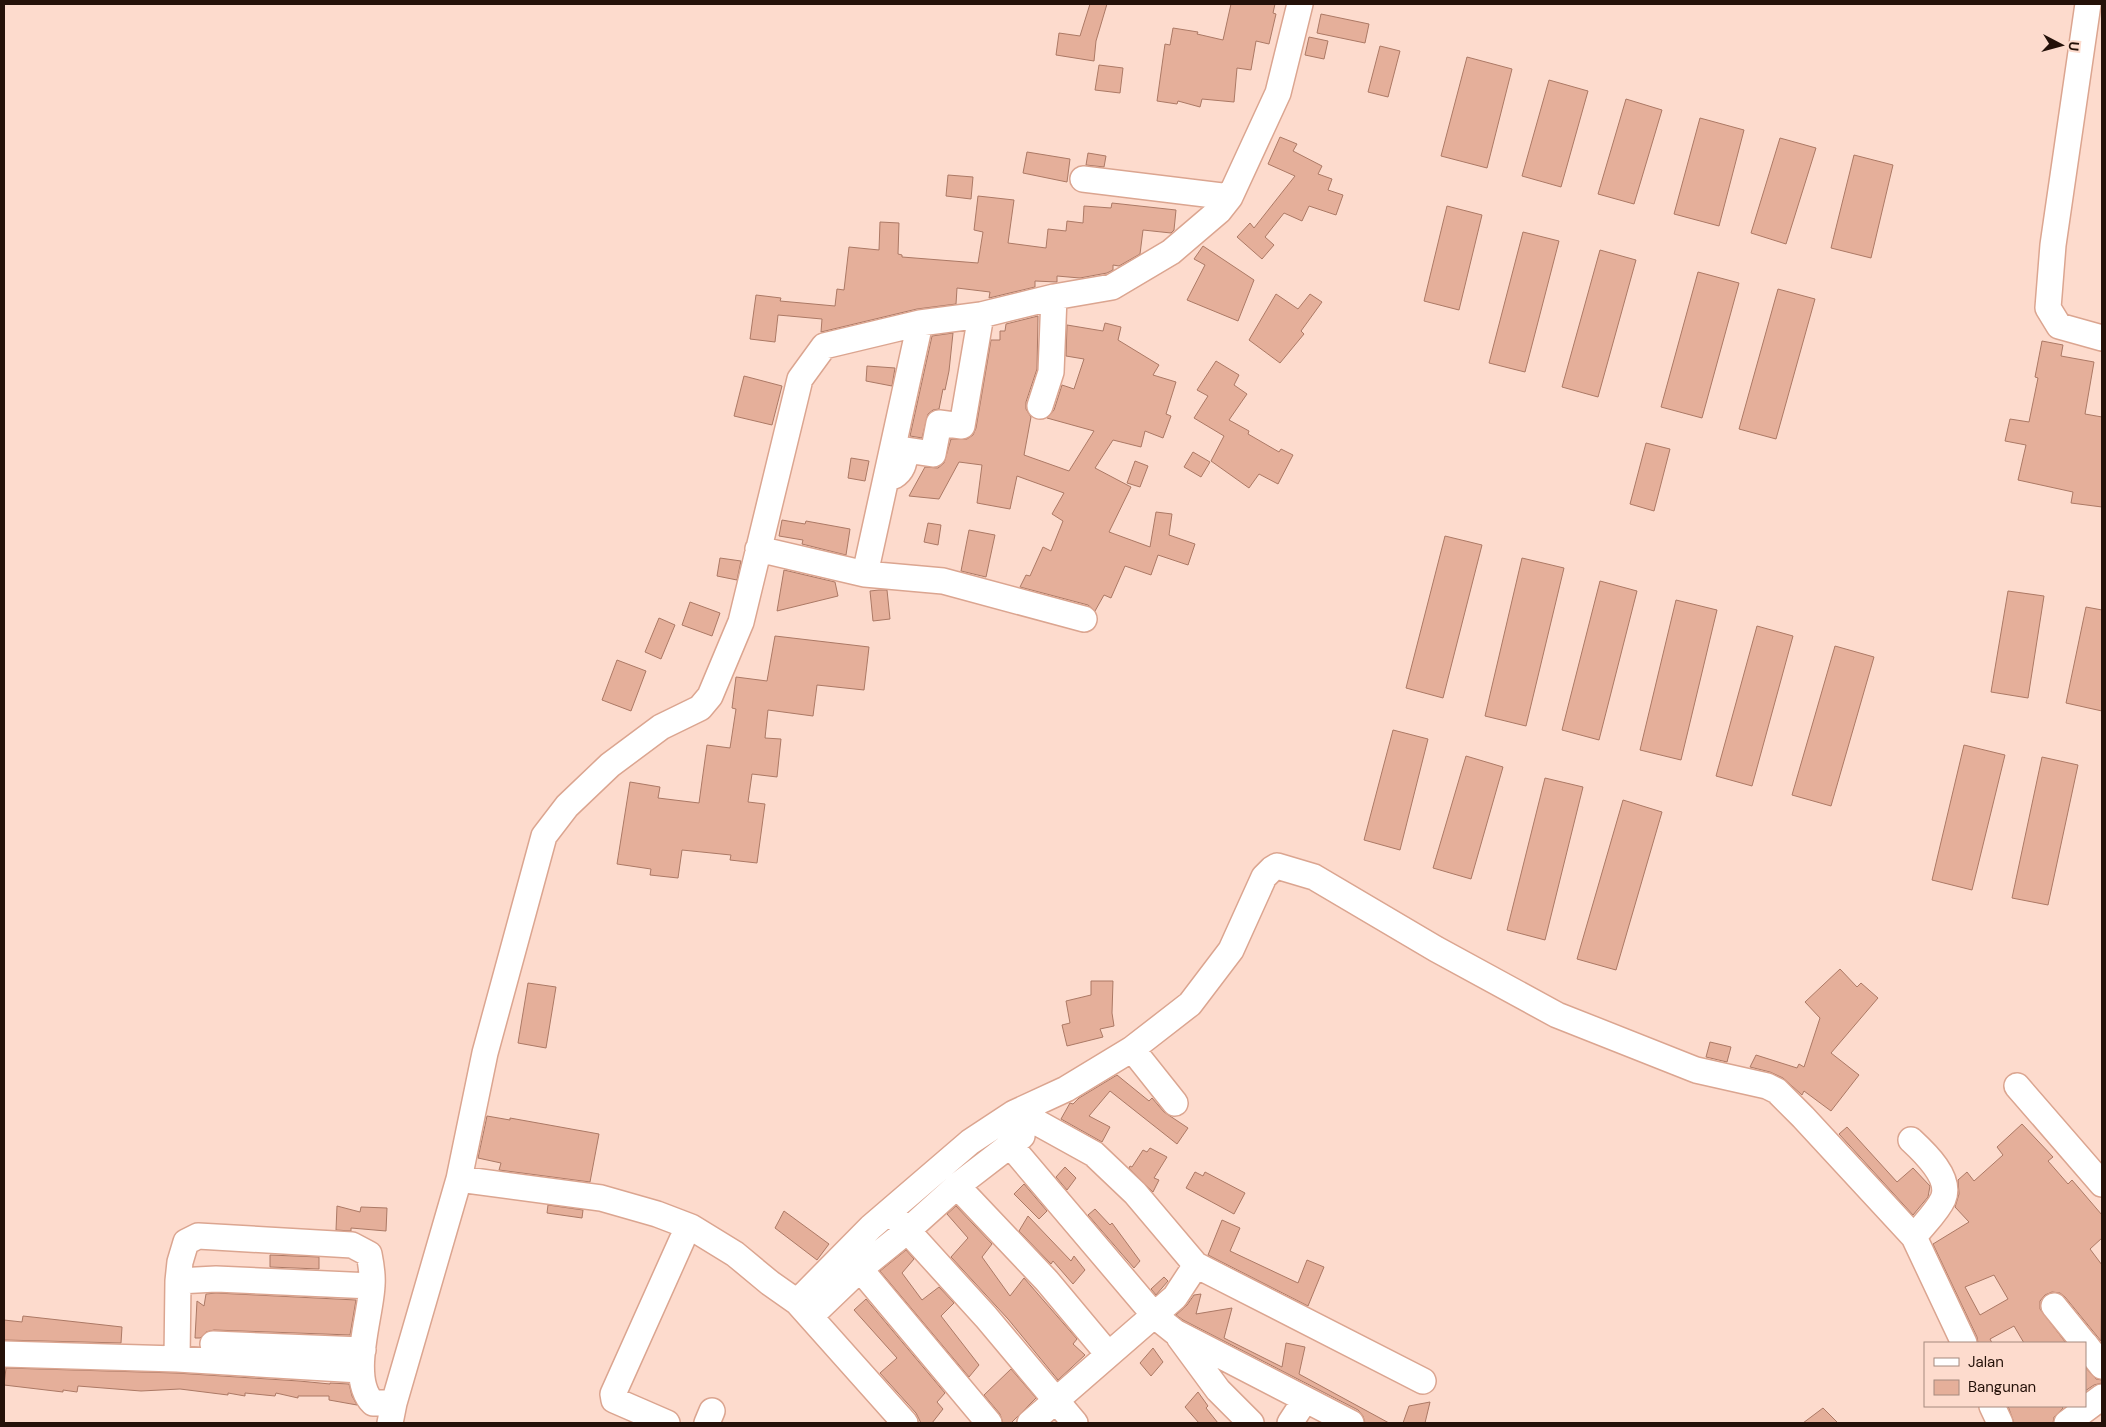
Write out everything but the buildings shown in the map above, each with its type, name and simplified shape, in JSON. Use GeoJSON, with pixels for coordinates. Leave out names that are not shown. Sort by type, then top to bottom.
{"type":"FeatureCollection","features":[{"type":"Feature","properties":{"kind":"street"},"geometry":{"type":"LineString","coordinates":[[184,1359],[178,1280],[180,1262],[186,1242],[198,1236],[352,1245],[369,1254],[372,1286],[362,1360],[367,1397],[373,1403],[392,1413],[459,1179],[485,1053],[544,836],[567,806],[610,765],[661,727],[700,708],[710,696],[741,622],[800,378],[824,346],[920,323],[981,315],[1054,297],[1112,287],[1170,252],[1219,211],[1230,197],[1278,93],[1300,4]]}},
{"type":"Feature","properties":{"kind":"street"},"geometry":{"type":"LineString","coordinates":[[2088,4],[2053,246],[2048,308],[2059,326],[2102,338]]}},
{"type":"Feature","properties":{"kind":"street"},"geometry":{"type":"LineString","coordinates":[[1083,179],[1230,197]]}},
{"type":"Feature","properties":{"kind":"street"},"geometry":{"type":"LineString","coordinates":[[1040,406],[1051,372],[1054,297]]}},
{"type":"Feature","properties":{"kind":"street"},"geometry":{"type":"LineString","coordinates":[[884,482],[900,472],[906,450],[933,454],[939,423],[962,426],[981,315]]}},
{"type":"Feature","properties":{"kind":"street"},"geometry":{"type":"LineString","coordinates":[[865,574],[920,323]]}},
{"type":"Feature","properties":{"kind":"street"},"geometry":{"type":"LineString","coordinates":[[758,549],[865,574],[943,581],[1084,619]]}},
{"type":"Feature","properties":{"kind":"street"},"geometry":{"type":"LineString","coordinates":[[804,1309],[871,1227],[970,1142],[1014,1113],[1066,1089],[1132,1049],[1190,1004],[1230,950],[1264,877],[1278,866],[1314,877],[1436,949],[1558,1015],[1696,1070],[1767,1086],[1777,1091],[1914,1237],[1964,1342]]}},
{"type":"Feature","properties":{"kind":"street"},"geometry":{"type":"LineString","coordinates":[[1132,1049],[1174,1103]]}},
{"type":"Feature","properties":{"kind":"street"},"geometry":{"type":"LineString","coordinates":[[2016,1086],[2102,1184]]}},
{"type":"Feature","properties":{"kind":"street"},"geometry":{"type":"LineString","coordinates":[[1014,1113],[1038,1123],[1094,1154],[1135,1194],[1196,1265],[1423,1381]]}},
{"type":"Feature","properties":{"kind":"street"},"geometry":{"type":"LineString","coordinates":[[804,1309],[860,1269],[907,1231],[956,1186],[1038,1123]]}},
{"type":"Feature","properties":{"kind":"street"},"geometry":{"type":"LineString","coordinates":[[1911,1140],[1921,1149],[1943,1178],[1944,1186],[1942,1201],[1914,1237]]}},
{"type":"Feature","properties":{"kind":"street"},"geometry":{"type":"LineString","coordinates":[[1010,1146],[1154,1316],[1175,1332],[1351,1423]]}},
{"type":"Feature","properties":{"kind":"street"},"geometry":{"type":"LineString","coordinates":[[459,1179],[601,1198],[657,1214],[691,1227],[728,1250],[804,1309],[905,1423]]}},
{"type":"Feature","properties":{"kind":"street"},"geometry":{"type":"LineString","coordinates":[[956,1186],[1047,1281],[1108,1354]]}},
{"type":"Feature","properties":{"kind":"street"},"geometry":{"type":"LineString","coordinates":[[890,1210],[986,1317],[1057,1399],[1075,1423]]}},
{"type":"Feature","properties":{"kind":"street"},"geometry":{"type":"LineString","coordinates":[[652,1420],[614,1400],[613,1394],[682,1240]]}},
{"type":"Feature","properties":{"kind":"street"},"geometry":{"type":"LineString","coordinates":[[1030,1423],[1175,1297],[1196,1265]]}},
{"type":"Feature","properties":{"kind":"street"},"geometry":{"type":"LineString","coordinates":[[860,1269],[989,1423]]}},
{"type":"Feature","properties":{"kind":"street"},"geometry":{"type":"LineString","coordinates":[[178,1280],[216,1279],[372,1286]]}},
{"type":"Feature","properties":{"kind":"street"},"geometry":{"type":"LineString","coordinates":[[2054,1306],[2082,1342]]}},
{"type":"Feature","properties":{"kind":"street"},"geometry":{"type":"LineString","coordinates":[[1175,1332],[1218,1390],[1251,1423]]}},
{"type":"Feature","properties":{"kind":"street"},"geometry":{"type":"LineString","coordinates":[[2086,1346],[2102,1366]]}},
{"type":"Feature","properties":{"kind":"street"},"geometry":{"type":"LineString","coordinates":[[4,1354],[184,1359],[362,1360]]}},
{"type":"Feature","properties":{"kind":"street"},"geometry":{"type":"LineString","coordinates":[[2067,1423],[2102,1397]]}},
{"type":"Feature","properties":{"kind":"street"},"geometry":{"type":"LineString","coordinates":[[1290,1423],[1305,1400]]}},
{"type":"Feature","properties":{"kind":"street"},"geometry":{"type":"LineString","coordinates":[[1992,1407],[2000,1423]]}}]}
